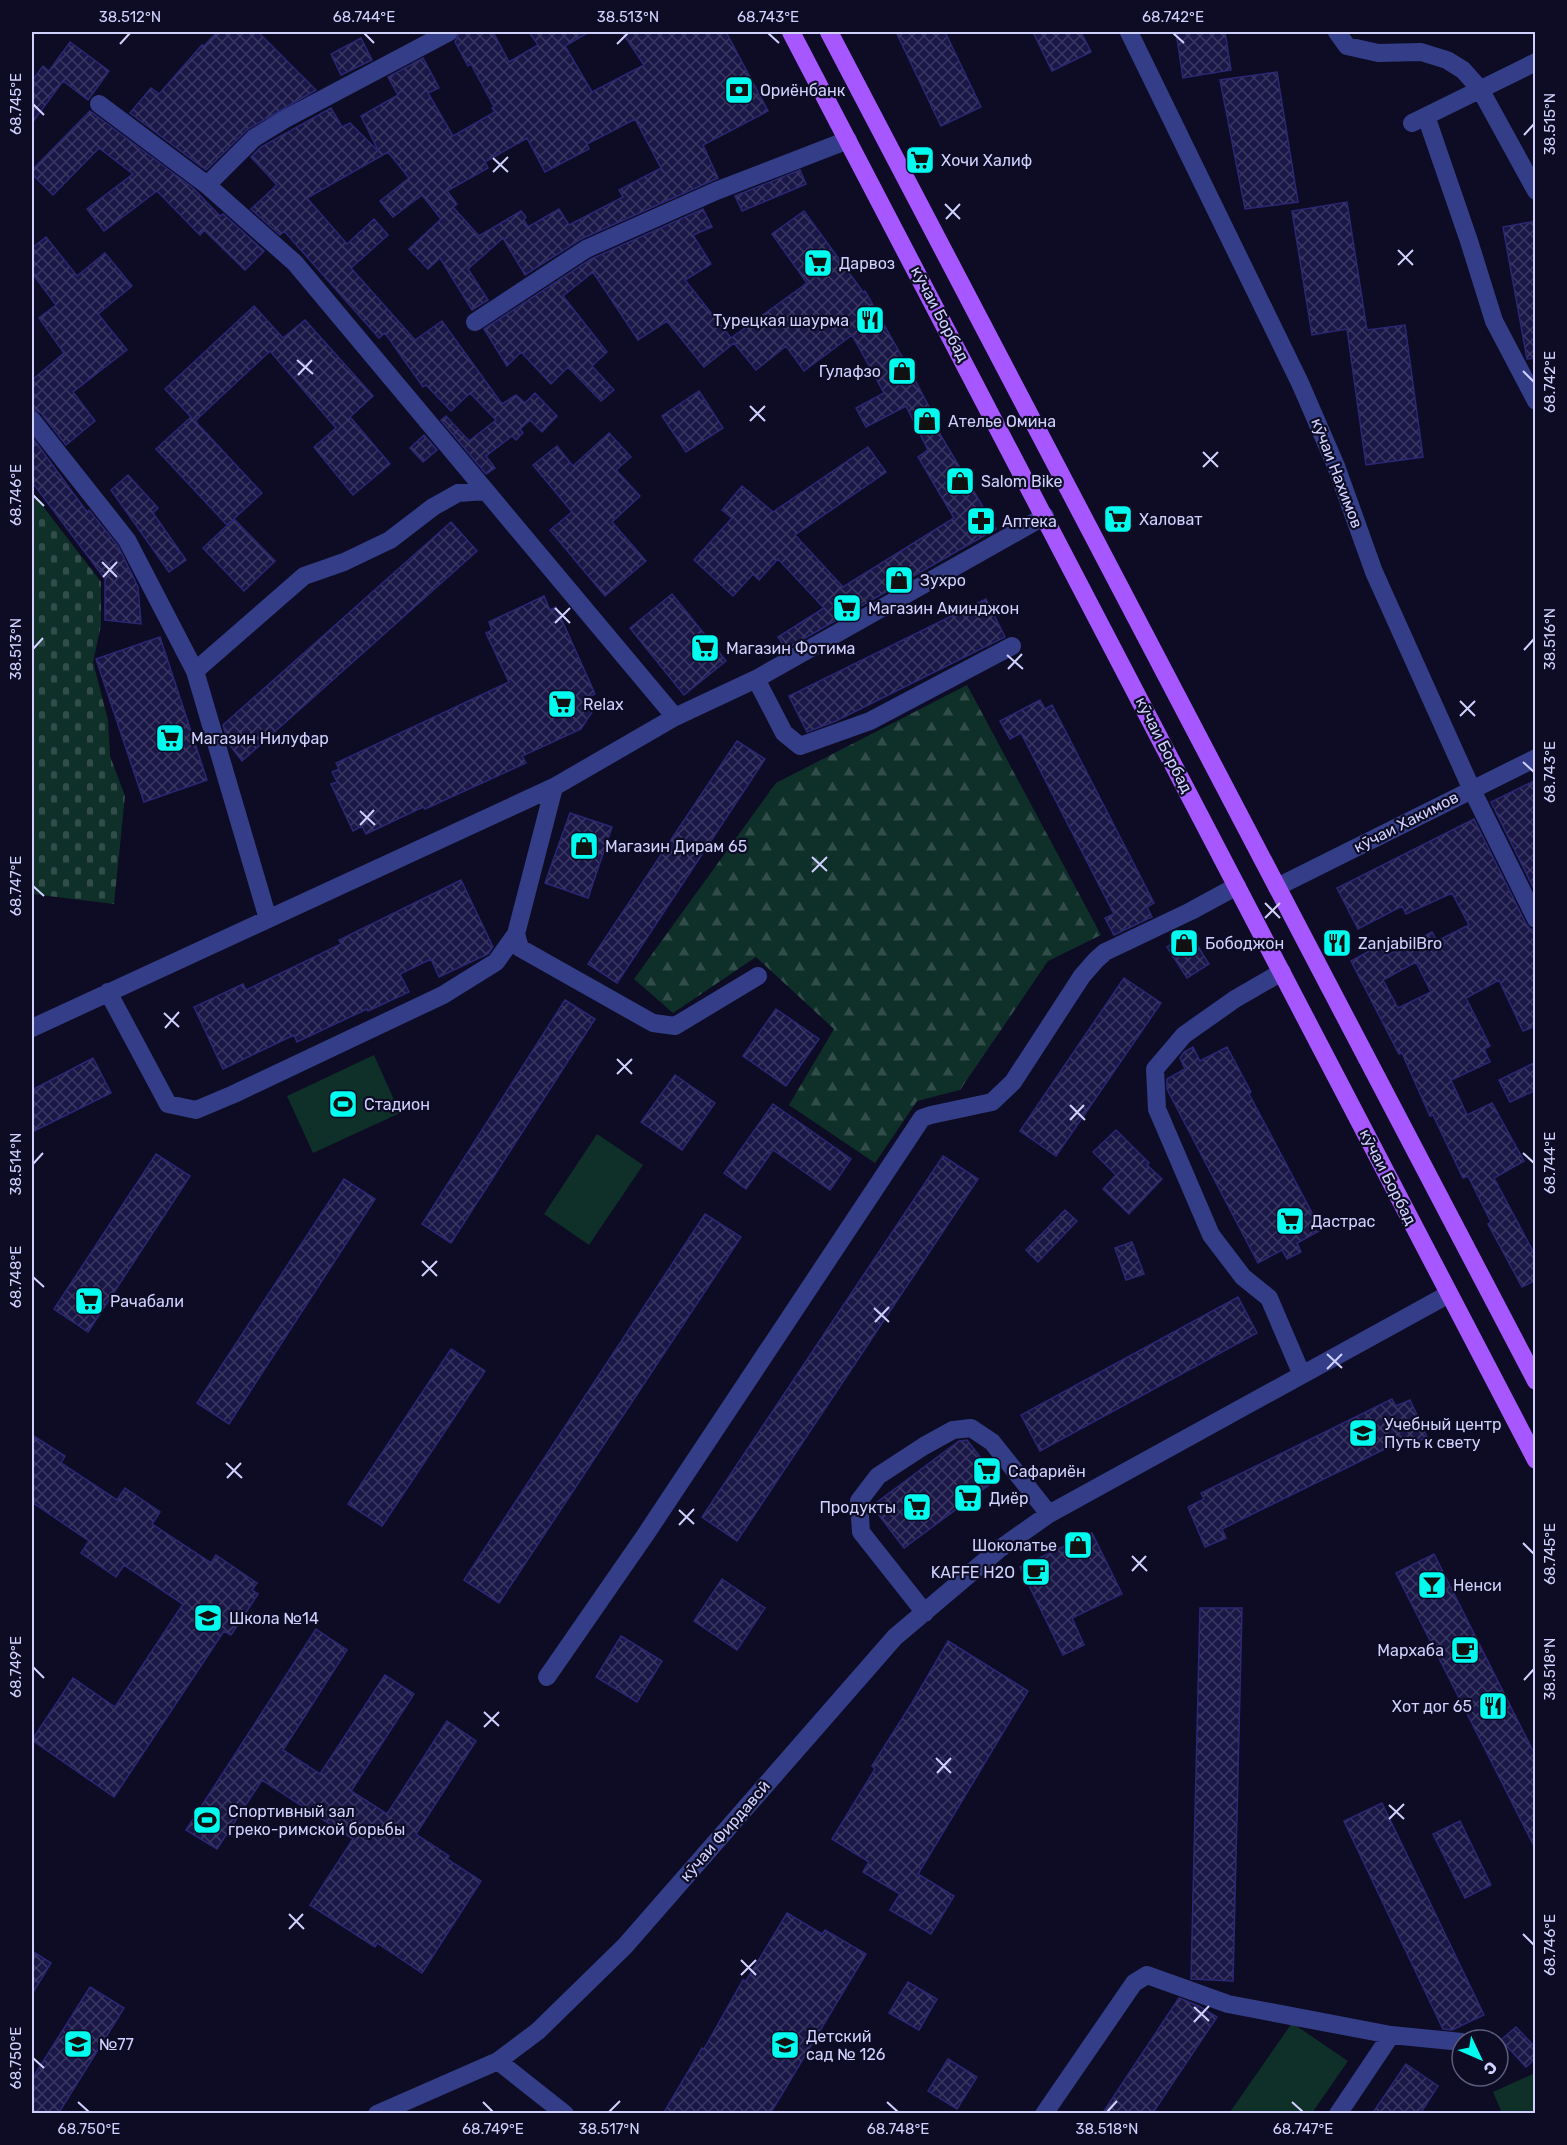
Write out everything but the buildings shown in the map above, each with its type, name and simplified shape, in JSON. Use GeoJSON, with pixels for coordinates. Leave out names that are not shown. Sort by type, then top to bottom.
{"type":"FeatureCollection","features":[{"type":"Feature","properties":{"kind":"main road","name":"кӯчаи Борбад"},"geometry":{"type":"LineString","coordinates":[[791,32],[1533,1452]]}},
{"type":"Feature","properties":{"kind":"main road","name":"кӯчаи Борбад"},"geometry":{"type":"LineString","coordinates":[[829,32],[1536,1381]]}},
{"type":"Feature","properties":{"kind":"street"},"geometry":{"type":"LineString","coordinates":[[207,185],[247,145],[285,119],[449,32]]}},
{"type":"Feature","properties":{"kind":"street","name":"кӯчаи Нахимов"},"geometry":{"type":"LineString","coordinates":[[1129,32],[1300,383],[1336,466],[1374,572],[1472,790],[1536,919]]}},
{"type":"Feature","properties":{"kind":"street"},"geometry":{"type":"LineString","coordinates":[[1337,32],[1347,46],[1378,52],[1421,52],[1448,60],[1463,70],[1480,89],[1536,190]]}},
{"type":"Feature","properties":{"kind":"street"},"geometry":{"type":"LineString","coordinates":[[1536,62],[1419,119],[1470,241],[1494,321],[1536,401]]}},
{"type":"Feature","properties":{"kind":"street"},"geometry":{"type":"LineString","coordinates":[[99,104],[207,185],[295,263],[675,717]]}},
{"type":"Feature","properties":{"kind":"street"},"geometry":{"type":"LineString","coordinates":[[475,322],[586,249],[716,191],[848,140]]}},
{"type":"Feature","properties":{"kind":"street"},"geometry":{"type":"LineString","coordinates":[[32,420],[127,540],[195,672],[268,919]]}},
{"type":"Feature","properties":{"kind":"street"},"geometry":{"type":"LineString","coordinates":[[195,672],[304,576],[344,562],[390,540],[433,507],[458,493],[486,491]]}},
{"type":"Feature","properties":{"kind":"street"},"geometry":{"type":"LineString","coordinates":[[32,1028],[554,787],[675,717],[756,679],[1045,516]]}},
{"type":"Feature","properties":{"kind":"street"},"geometry":{"type":"LineString","coordinates":[[756,679],[784,733],[800,746],[825,739],[870,721],[1012,646]]}},
{"type":"Feature","properties":{"kind":"street","name":"кӯчаи Хакимов"},"geometry":{"type":"LineString","coordinates":[[1277,887],[1536,758]]}},
{"type":"Feature","properties":{"kind":"street"},"geometry":{"type":"LineString","coordinates":[[108,992],[168,1104],[196,1110],[443,995],[496,962],[516,934],[554,787]]}},
{"type":"Feature","properties":{"kind":"street"},"geometry":{"type":"LineString","coordinates":[[547,1677],[646,1534],[922,1118],[931,1114],[992,1102],[1013,1082],[1082,976],[1105,952],[1237,886]]}},
{"type":"Feature","properties":{"kind":"street"},"geometry":{"type":"LineString","coordinates":[[516,934],[520,948],[653,1023],[675,1026],[758,976]]}},
{"type":"Feature","properties":{"kind":"street"},"geometry":{"type":"LineString","coordinates":[[1282,972],[1235,999],[1184,1035],[1155,1070],[1157,1109],[1211,1235],[1243,1277],[1269,1299],[1302,1375]]}},
{"type":"Feature","properties":{"kind":"street","name":"кӯчаи Фирдавсӣ"},"geometry":{"type":"LineString","coordinates":[[377,2114],[498,2061],[538,2031],[625,1946],[895,1637],[998,1550],[1049,1514],[1449,1294]]}},
{"type":"Feature","properties":{"kind":"street"},"geometry":{"type":"LineString","coordinates":[[925,1612],[861,1532],[860,1501],[878,1476],[953,1430],[971,1428],[992,1442],[1049,1514]]}},
{"type":"Feature","properties":{"kind":"street"},"geometry":{"type":"LineString","coordinates":[[1044,2114],[1134,1983],[1147,1975],[1227,2004],[1391,2035],[1450,2041]]}},
{"type":"Feature","properties":{"kind":"street"},"geometry":{"type":"LineString","coordinates":[[1338,2114],[1391,2035]]}},
{"type":"Feature","properties":{"kind":"street"},"geometry":{"type":"LineString","coordinates":[[498,2061],[565,2114]]}},
{"type":"Feature","properties":{"kind":"green space"},"geometry":{"type":"Polygon","coordinates":[[[32,492],[101,582],[101,625],[93,662],[108,720],[110,756],[125,796],[114,904],[32,894],[32,492]]]}},
{"type":"Feature","properties":{"kind":"green space"},"geometry":{"type":"Polygon","coordinates":[[[967,685],[1101,935],[1048,961],[960,1090],[917,1101],[875,1163],[789,1105],[834,1029],[756,957],[673,1013],[634,979],[776,783],[967,685]]]}},
{"type":"Feature","properties":{"kind":"green space","name":"Стадион"},"geometry":{"type":"Polygon","coordinates":[[[374,1055],[400,1113],[313,1153],[287,1096],[374,1055]]]}},
{"type":"Feature","properties":{"kind":"green space"},"geometry":{"type":"Polygon","coordinates":[[[597,1134],[643,1165],[589,1245],[544,1214],[597,1134]]]}},
{"type":"Feature","properties":{"kind":"green space"},"geometry":{"type":"Polygon","coordinates":[[[1292,2023],[1348,2061],[1312,2113],[1232,2114],[1230,2112],[1292,2023]]]}},
{"type":"Feature","properties":{"kind":"green space"},"geometry":{"type":"Polygon","coordinates":[[[1535,2073],[1535,2113],[1502,2113],[1493,2092],[1502,2088],[1510,2088],[1510,2084],[1535,2073]]]}},
{"type":"Feature","properties":{"kind":"place","name":"Ориёнбанк"},"geometry":{"type":"Point","coordinates":[739,90]}},
{"type":"Feature","properties":{"kind":"place","name":"Хочи Халиф"},"geometry":{"type":"Point","coordinates":[920,160]}},
{"type":"Feature","properties":{"kind":"place","name":"Дарвоз"},"geometry":{"type":"Point","coordinates":[818,263]}},
{"type":"Feature","properties":{"kind":"place","name":"Турецкая шаурма"},"geometry":{"type":"Point","coordinates":[870,320]}},
{"type":"Feature","properties":{"kind":"place","name":"Гулафзо"},"geometry":{"type":"Point","coordinates":[902,371]}},
{"type":"Feature","properties":{"kind":"place","name":"Ателье Омина"},"geometry":{"type":"Point","coordinates":[927,421]}},
{"type":"Feature","properties":{"kind":"place","name":"Salom Bike"},"geometry":{"type":"Point","coordinates":[960,481]}},
{"type":"Feature","properties":{"kind":"place","name":"Халоват"},"geometry":{"type":"Point","coordinates":[1118,519]}},
{"type":"Feature","properties":{"kind":"place","name":"Аптека"},"geometry":{"type":"Point","coordinates":[981,521]}},
{"type":"Feature","properties":{"kind":"place","name":"Зухро"},"geometry":{"type":"Point","coordinates":[899,580]}},
{"type":"Feature","properties":{"kind":"place","name":"Магазин Аминджон"},"geometry":{"type":"Point","coordinates":[847,608]}},
{"type":"Feature","properties":{"kind":"place","name":"Магазин Фотима"},"geometry":{"type":"Point","coordinates":[705,648]}},
{"type":"Feature","properties":{"kind":"place","name":"Relax"},"geometry":{"type":"Point","coordinates":[562,704]}},
{"type":"Feature","properties":{"kind":"place","name":"Магазин Нилуфар"},"geometry":{"type":"Point","coordinates":[170,738]}},
{"type":"Feature","properties":{"kind":"place","name":"Магазин Дирам 65"},"geometry":{"type":"Point","coordinates":[584,846]}},
{"type":"Feature","properties":{"kind":"place","name":"Бободжон"},"geometry":{"type":"Point","coordinates":[1184,943]}},
{"type":"Feature","properties":{"kind":"place","name":"ZanjabilBro"},"geometry":{"type":"Point","coordinates":[1337,943]}},
{"type":"Feature","properties":{"kind":"place","name":"Стадион"},"geometry":{"type":"Point","coordinates":[343,1104]}},
{"type":"Feature","properties":{"kind":"place","name":"Дастрас"},"geometry":{"type":"Point","coordinates":[1290,1221]}},
{"type":"Feature","properties":{"kind":"place","name":"Рачабали"},"geometry":{"type":"Point","coordinates":[89,1301]}},
{"type":"Feature","properties":{"kind":"place","name":"Учебный центр Путь к свету"},"geometry":{"type":"Point","coordinates":[1363,1433]}},
{"type":"Feature","properties":{"kind":"place","name":"Сафариëн"},"geometry":{"type":"Point","coordinates":[987,1471]}},
{"type":"Feature","properties":{"kind":"place","name":"Диëр"},"geometry":{"type":"Point","coordinates":[968,1498]}},
{"type":"Feature","properties":{"kind":"place","name":"Продукты"},"geometry":{"type":"Point","coordinates":[917,1507]}},
{"type":"Feature","properties":{"kind":"place","name":"Шоколатье"},"geometry":{"type":"Point","coordinates":[1078,1545]}},
{"type":"Feature","properties":{"kind":"place","name":"KAFFE H2O"},"geometry":{"type":"Point","coordinates":[1036,1572]}},
{"type":"Feature","properties":{"kind":"place","name":"Ненси"},"geometry":{"type":"Point","coordinates":[1432,1585]}},
{"type":"Feature","properties":{"kind":"place","name":"Школа №14"},"geometry":{"type":"Point","coordinates":[208,1618]}},
{"type":"Feature","properties":{"kind":"place","name":"Мархаба"},"geometry":{"type":"Point","coordinates":[1465,1650]}},
{"type":"Feature","properties":{"kind":"place","name":"Хот дог 65"},"geometry":{"type":"Point","coordinates":[1493,1706]}},
{"type":"Feature","properties":{"kind":"place","name":"Спортивный зал греко-римской борьбы"},"geometry":{"type":"Point","coordinates":[207,1820]}},
{"type":"Feature","properties":{"kind":"place","name":"№77"},"geometry":{"type":"Point","coordinates":[78,2044]}},
{"type":"Feature","properties":{"kind":"place","name":"Детский сад № 126"},"geometry":{"type":"Point","coordinates":[785,2045]}}]}
